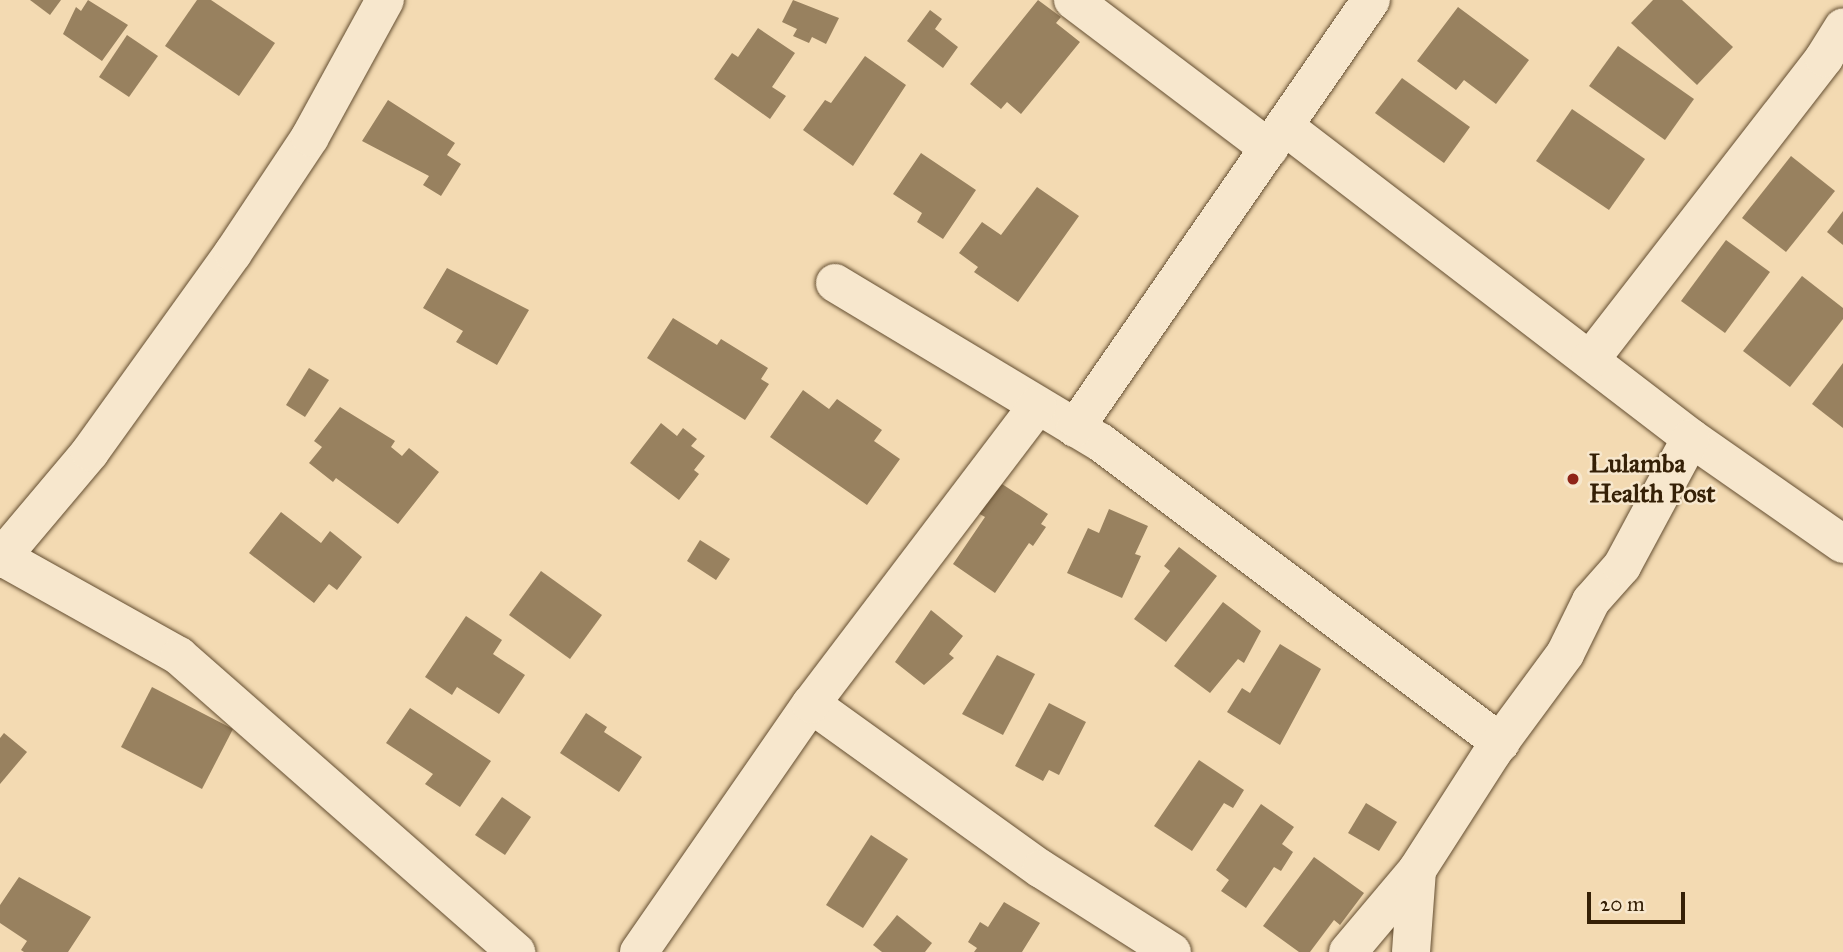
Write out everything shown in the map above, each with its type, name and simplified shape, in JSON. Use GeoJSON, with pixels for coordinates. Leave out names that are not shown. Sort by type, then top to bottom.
{"type":"FeatureCollection","features":[{"type":"Feature","properties":{"kind":"street"},"geometry":{"type":"LineString","coordinates":[[385,0],[310,137],[233,253],[96,444],[1,558],[179,656],[516,952]]}},
{"type":"Feature","properties":{"kind":"street"},"geometry":{"type":"LineString","coordinates":[[1073,0],[1277,137],[1590,360],[1691,438],[1843,544]]}},
{"type":"Feature","properties":{"kind":"street"},"geometry":{"type":"LineString","coordinates":[[1075,428],[1371,0]]}},
{"type":"Feature","properties":{"kind":"street"},"geometry":{"type":"LineString","coordinates":[[1590,360],[1837,52]]}},
{"type":"Feature","properties":{"kind":"street"},"geometry":{"type":"LineString","coordinates":[[835,283],[1075,428],[1500,743]]}},
{"type":"Feature","properties":{"kind":"street"},"geometry":{"type":"LineString","coordinates":[[639,952],[811,705],[1037,405]]}},
{"type":"Feature","properties":{"kind":"street"},"geometry":{"type":"LineString","coordinates":[[1348,952],[1417,870],[1500,743],[1565,654],[1591,601],[1622,566],[1691,438]]}},
{"type":"Feature","properties":{"kind":"street"},"geometry":{"type":"LineString","coordinates":[[811,705],[1041,869],[1172,952]]}},
{"type":"Feature","properties":{"kind":"street"},"geometry":{"type":"LineString","coordinates":[[1411,952],[1417,870]]}},
{"type":"Feature","properties":{"kind":"building"},"geometry":{"type":"Polygon","coordinates":[[[30,0],[61,0],[50,15],[30,0]]]}},
{"type":"Feature","properties":{"kind":"building"},"geometry":{"type":"Polygon","coordinates":[[[88,0],[128,25],[102,61],[63,34],[76,7],[81,11],[88,0]]]}},
{"type":"Feature","properties":{"kind":"building"},"geometry":{"type":"Polygon","coordinates":[[[197,0],[211,0],[275,43],[239,96],[165,46],[197,0]]]}},
{"type":"Feature","properties":{"kind":"building"},"geometry":{"type":"Polygon","coordinates":[[[793,0],[839,18],[826,44],[812,37],[809,43],[793,36],[797,29],[782,22],[793,0]]]}},
{"type":"Feature","properties":{"kind":"building"},"geometry":{"type":"Polygon","coordinates":[[[1038,0],[1061,17],[1056,23],[1080,42],[1021,114],[1007,102],[1001,109],[970,84],[1038,0]]]}},
{"type":"Feature","properties":{"kind":"building"},"geometry":{"type":"Polygon","coordinates":[[[1653,0],[1682,0],[1733,47],[1697,85],[1631,23],[1653,0]]]}},
{"type":"Feature","properties":{"kind":"building"},"geometry":{"type":"Polygon","coordinates":[[[1458,7],[1529,60],[1496,104],[1464,80],[1456,90],[1417,61],[1458,7]]]}},
{"type":"Feature","properties":{"kind":"building"},"geometry":{"type":"Polygon","coordinates":[[[930,10],[942,19],[935,29],[958,47],[943,68],[907,41],[930,10]]]}},
{"type":"Feature","properties":{"kind":"building"},"geometry":{"type":"Polygon","coordinates":[[[758,28],[795,53],[772,87],[786,96],[770,119],[714,79],[732,53],[738,57],[758,28]]]}},
{"type":"Feature","properties":{"kind":"building"},"geometry":{"type":"Polygon","coordinates":[[[127,35],[158,56],[129,97],[99,77],[127,35]]]}},
{"type":"Feature","properties":{"kind":"building"},"geometry":{"type":"Polygon","coordinates":[[[1618,46],[1694,99],[1665,140],[1589,86],[1618,46]]]}},
{"type":"Feature","properties":{"kind":"building"},"geometry":{"type":"Polygon","coordinates":[[[865,56],[906,85],[853,166],[803,130],[825,100],[831,103],[865,56]]]}},
{"type":"Feature","properties":{"kind":"building"},"geometry":{"type":"Polygon","coordinates":[[[1402,78],[1470,127],[1444,163],[1375,113],[1402,78]]]}},
{"type":"Feature","properties":{"kind":"building"},"geometry":{"type":"Polygon","coordinates":[[[388,100],[455,143],[447,155],[461,164],[441,196],[423,185],[429,176],[362,141],[388,100]]]}},
{"type":"Feature","properties":{"kind":"building"},"geometry":{"type":"Polygon","coordinates":[[[1572,109],[1645,159],[1609,210],[1536,161],[1572,109]]]}},
{"type":"Feature","properties":{"kind":"building"},"geometry":{"type":"Polygon","coordinates":[[[921,153],[976,190],[943,239],[917,222],[922,213],[893,194],[921,153]]]}},
{"type":"Feature","properties":{"kind":"building"},"geometry":{"type":"Polygon","coordinates":[[[1791,156],[1835,191],[1786,252],[1742,218],[1791,156]]]}},
{"type":"Feature","properties":{"kind":"building"},"geometry":{"type":"Polygon","coordinates":[[[1037,187],[1079,216],[1018,302],[974,272],[978,267],[959,253],[982,222],[1001,235],[1037,187]]]}},
{"type":"Feature","properties":{"kind":"building"},"geometry":{"type":"Polygon","coordinates":[[[1843,211],[1843,245],[1827,232],[1843,211]]]}},
{"type":"Feature","properties":{"kind":"building"},"geometry":{"type":"Polygon","coordinates":[[[1726,240],[1770,272],[1725,333],[1681,301],[1726,240]]]}},
{"type":"Feature","properties":{"kind":"building"},"geometry":{"type":"Polygon","coordinates":[[[447,268],[529,310],[497,365],[456,342],[463,331],[423,308],[447,268]]]}},
{"type":"Feature","properties":{"kind":"building"},"geometry":{"type":"Polygon","coordinates":[[[1802,276],[1843,308],[1843,319],[1790,387],[1743,351],[1802,276]]]}},
{"type":"Feature","properties":{"kind":"building"},"geometry":{"type":"Polygon","coordinates":[[[673,318],[717,345],[721,339],[768,368],[761,379],[769,384],[745,420],[647,358],[673,318]]]}},
{"type":"Feature","properties":{"kind":"building"},"geometry":{"type":"Polygon","coordinates":[[[1843,363],[1843,428],[1812,404],[1843,363]]]}},
{"type":"Feature","properties":{"kind":"building"},"geometry":{"type":"Polygon","coordinates":[[[309,368],[329,380],[305,417],[286,405],[309,368]]]}},
{"type":"Feature","properties":{"kind":"building"},"geometry":{"type":"Polygon","coordinates":[[[803,390],[829,409],[837,399],[882,430],[874,441],[900,459],[867,505],[770,437],[803,390]]]}},
{"type":"Feature","properties":{"kind":"building"},"geometry":{"type":"Polygon","coordinates":[[[340,407],[395,441],[391,447],[402,456],[409,448],[439,472],[398,524],[336,478],[333,482],[309,463],[322,447],[314,441],[340,407]]]}},
{"type":"Feature","properties":{"kind":"building"},"geometry":{"type":"Polygon","coordinates":[[[661,423],[677,436],[683,428],[697,439],[691,446],[705,456],[694,470],[699,474],[679,500],[630,463],[661,423]]]}},
{"type":"Feature","properties":{"kind":"building"},"geometry":{"type":"Polygon","coordinates":[[[999,482],[1048,514],[1041,524],[1046,527],[1033,546],[1029,543],[995,593],[953,564],[985,517],[978,513],[999,482]]]}},
{"type":"Feature","properties":{"kind":"building"},"geometry":{"type":"Polygon","coordinates":[[[1109,509],[1148,526],[1135,554],[1141,556],[1122,598],[1067,573],[1088,528],[1099,533],[1109,509]]]}},
{"type":"Feature","properties":{"kind":"building"},"geometry":{"type":"Polygon","coordinates":[[[281,512],[321,543],[330,531],[362,557],[337,590],[329,584],[314,603],[249,553],[281,512]]]}},
{"type":"Feature","properties":{"kind":"building"},"geometry":{"type":"Polygon","coordinates":[[[700,540],[730,559],[716,580],[687,561],[700,540]]]}},
{"type":"Feature","properties":{"kind":"building"},"geometry":{"type":"Polygon","coordinates":[[[1179,547],[1217,576],[1166,642],[1134,619],[1170,571],[1164,566],[1179,547]]]}},
{"type":"Feature","properties":{"kind":"building"},"geometry":{"type":"Polygon","coordinates":[[[541,571],[602,615],[570,659],[509,615],[541,571]]]}},
{"type":"Feature","properties":{"kind":"building"},"geometry":{"type":"Polygon","coordinates":[[[1223,602],[1261,631],[1244,663],[1238,659],[1210,693],[1174,666],[1223,602]]]}},
{"type":"Feature","properties":{"kind":"building"},"geometry":{"type":"Polygon","coordinates":[[[931,610],[963,636],[949,654],[954,658],[924,685],[895,662],[931,610]]]}},
{"type":"Feature","properties":{"kind":"building"},"geometry":{"type":"Polygon","coordinates":[[[466,616],[502,640],[493,654],[525,675],[499,714],[457,687],[452,695],[425,677],[466,616]]]}},
{"type":"Feature","properties":{"kind":"building"},"geometry":{"type":"Polygon","coordinates":[[[1280,644],[1321,669],[1280,745],[1227,712],[1242,688],[1250,693],[1280,644]]]}},
{"type":"Feature","properties":{"kind":"building"},"geometry":{"type":"Polygon","coordinates":[[[997,655],[1035,674],[1003,735],[962,714],[997,655]]]}},
{"type":"Feature","properties":{"kind":"building"},"geometry":{"type":"Polygon","coordinates":[[[152,687],[233,729],[202,789],[121,747],[152,687]]]}},
{"type":"Feature","properties":{"kind":"building"},"geometry":{"type":"Polygon","coordinates":[[[1049,703],[1086,722],[1059,775],[1049,770],[1043,781],[1015,766],[1049,703]]]}},
{"type":"Feature","properties":{"kind":"building"},"geometry":{"type":"Polygon","coordinates":[[[410,708],[491,761],[460,807],[425,784],[433,774],[386,743],[410,708]]]}},
{"type":"Feature","properties":{"kind":"building"},"geometry":{"type":"Polygon","coordinates":[[[586,713],[607,727],[604,732],[642,757],[619,792],[560,753],[586,713]]]}},
{"type":"Feature","properties":{"kind":"building"},"geometry":{"type":"Polygon","coordinates":[[[4,733],[27,752],[0,784],[0,738],[4,733]]]}},
{"type":"Feature","properties":{"kind":"building"},"geometry":{"type":"Polygon","coordinates":[[[1199,760],[1244,790],[1233,808],[1224,803],[1192,851],[1154,826],[1199,760]]]}},
{"type":"Feature","properties":{"kind":"building"},"geometry":{"type":"Polygon","coordinates":[[[502,797],[531,817],[505,855],[475,835],[502,797]]]}},
{"type":"Feature","properties":{"kind":"building"},"geometry":{"type":"Polygon","coordinates":[[[1366,803],[1397,822],[1379,851],[1348,833],[1366,803]]]}},
{"type":"Feature","properties":{"kind":"building"},"geometry":{"type":"Polygon","coordinates":[[[1261,804],[1294,827],[1282,844],[1293,852],[1281,871],[1274,867],[1246,908],[1221,891],[1229,880],[1216,870],[1261,804]]]}},
{"type":"Feature","properties":{"kind":"building"},"geometry":{"type":"Polygon","coordinates":[[[871,835],[908,859],[863,928],[826,905],[871,835]]]}},
{"type":"Feature","properties":{"kind":"building"},"geometry":{"type":"Polygon","coordinates":[[[1314,857],[1364,893],[1340,925],[1334,920],[1310,952],[1299,952],[1263,926],[1314,857]]]}},
{"type":"Feature","properties":{"kind":"building"},"geometry":{"type":"Polygon","coordinates":[[[19,877],[91,917],[68,952],[24,952],[21,950],[27,941],[0,923],[0,905],[19,877]]]}},
{"type":"Feature","properties":{"kind":"building"},"geometry":{"type":"Polygon","coordinates":[[[1004,902],[1040,923],[1022,952],[974,952],[977,948],[968,942],[980,922],[988,927],[1004,902]]]}},
{"type":"Feature","properties":{"kind":"building"},"geometry":{"type":"Polygon","coordinates":[[[897,915],[932,943],[925,952],[882,952],[873,945],[897,915]]]}},
{"type":"Feature","properties":{"kind":"place","name":"Lulamba Health Post"},"geometry":{"type":"Point","coordinates":[1573,479]}}]}
